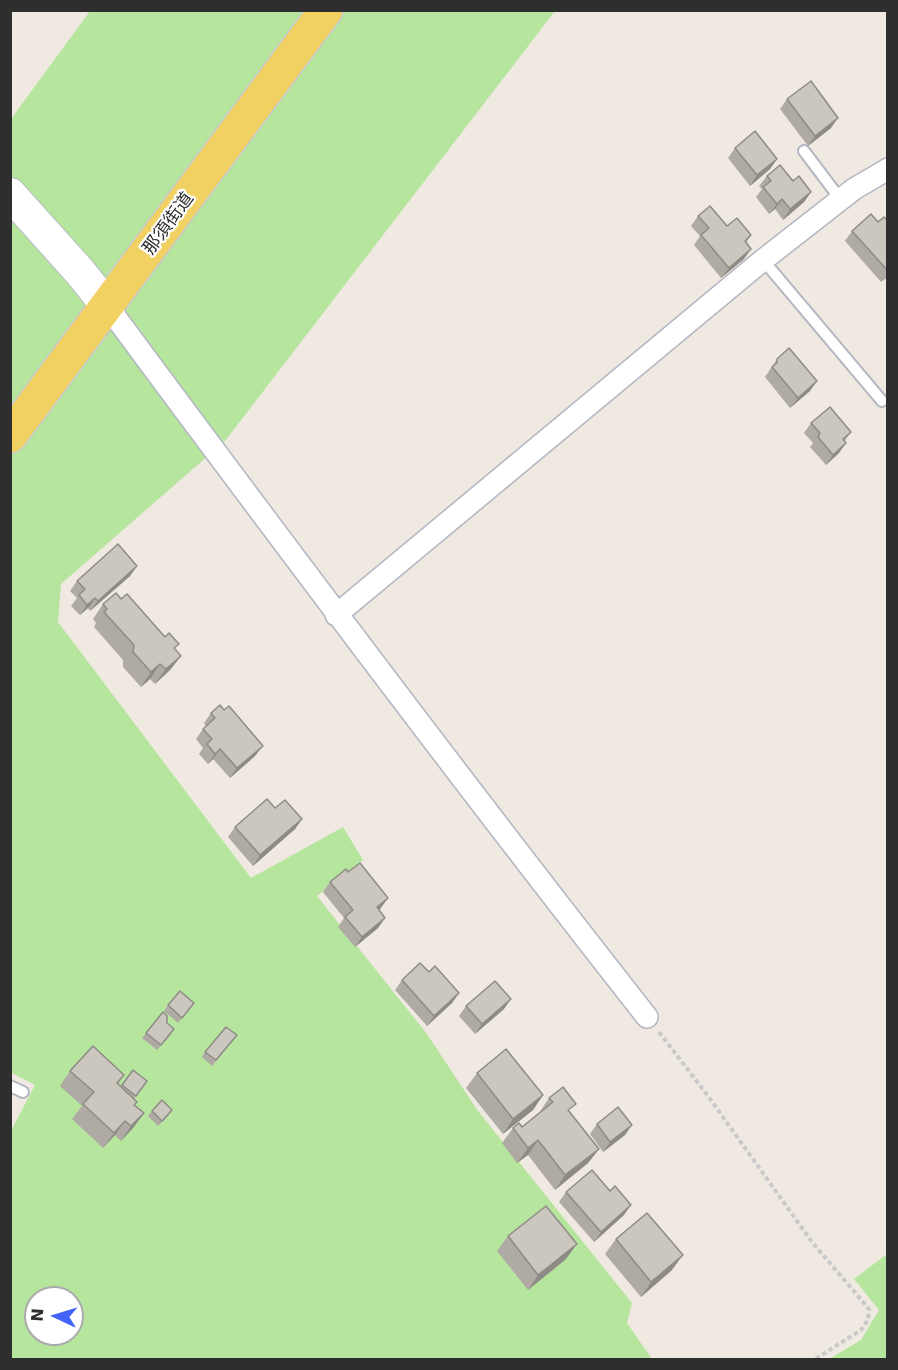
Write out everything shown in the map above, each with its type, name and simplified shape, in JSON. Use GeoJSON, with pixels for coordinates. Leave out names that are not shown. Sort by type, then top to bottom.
{"type":"FeatureCollection","features":[{"type":"Feature","properties":{"kind":"main road","name":"那須街道"},"geometry":{"type":"LineString","coordinates":[[10,436],[108,307],[326,10]]}},
{"type":"Feature","properties":{"kind":"street"},"geometry":{"type":"LineString","coordinates":[[336,615],[763,260],[873,176],[888,169]]}},
{"type":"Feature","properties":{"kind":"street"},"geometry":{"type":"LineString","coordinates":[[10,194],[108,307],[336,615],[647,1017]]}},
{"type":"Feature","properties":{"kind":"lane"},"geometry":{"type":"LineString","coordinates":[[804,151],[841,200]]}},
{"type":"Feature","properties":{"kind":"lane"},"geometry":{"type":"LineString","coordinates":[[763,260],[882,401]]}},
{"type":"Feature","properties":{"kind":"lane"},"geometry":{"type":"LineString","coordinates":[[10,1086],[23,1092]]}},
{"type":"Feature","properties":{"kind":"path"},"geometry":{"type":"LineString","coordinates":[[647,1017],[708,1096],[812,1242],[869,1309],[868,1320],[861,1330],[814,1359]]}},
{"type":"Feature","properties":{"kind":"green space"},"geometry":{"type":"Polygon","coordinates":[[[90,11],[555,11],[225,441],[61,584],[58,622],[251,878],[343,827],[363,860],[317,896],[427,1034],[478,1111],[632,1303],[627,1323],[652,1359],[11,1360],[11,1131],[35,1085],[10,1072],[11,119],[90,11]]]}},
{"type":"Feature","properties":{"kind":"green space"},"geometry":{"type":"Polygon","coordinates":[[[887,1254],[887,1359],[829,1359],[861,1340],[879,1310],[854,1279],[887,1254]]]}},
{"type":"Feature","properties":{"kind":"building"},"geometry":{"type":"Polygon","coordinates":[[[811,81],[838,118],[815,136],[787,99],[811,81]]]}},
{"type":"Feature","properties":{"kind":"building"},"geometry":{"type":"Polygon","coordinates":[[[755,131],[777,159],[757,175],[735,148],[755,131]]]}},
{"type":"Feature","properties":{"kind":"building"},"geometry":{"type":"Polygon","coordinates":[[[780,165],[793,181],[799,176],[811,192],[790,209],[782,199],[777,204],[763,187],[771,181],[767,176],[780,165]]]}},
{"type":"Feature","properties":{"kind":"building"},"geometry":{"type":"Polygon","coordinates":[[[710,206],[727,226],[737,218],[751,235],[745,241],[751,249],[729,268],[701,235],[709,228],[698,216],[710,206]]]}},
{"type":"Feature","properties":{"kind":"building"},"geometry":{"type":"Polygon","coordinates":[[[871,214],[878,222],[884,217],[888,221],[888,271],[852,231],[871,214]]]}},
{"type":"Feature","properties":{"kind":"building"},"geometry":{"type":"Polygon","coordinates":[[[789,348],[817,381],[798,398],[772,367],[789,348]]]}},
{"type":"Feature","properties":{"kind":"building"},"geometry":{"type":"Polygon","coordinates":[[[830,407],[851,432],[843,439],[846,443],[833,455],[818,437],[820,433],[811,423],[830,407]]]}},
{"type":"Feature","properties":{"kind":"building"},"geometry":{"type":"Polygon","coordinates":[[[118,544],[137,566],[98,601],[95,598],[87,605],[79,595],[85,589],[77,581],[118,544]]]}},
{"type":"Feature","properties":{"kind":"building"},"geometry":{"type":"Polygon","coordinates":[[[116,593],[121,599],[127,594],[165,637],[169,633],[179,644],[174,648],[181,656],[166,669],[160,664],[151,672],[133,652],[134,645],[104,612],[107,609],[103,604],[116,593]]]}},
{"type":"Feature","properties":{"kind":"building"},"geometry":{"type":"Polygon","coordinates":[[[220,705],[224,710],[229,706],[263,746],[237,768],[220,749],[215,754],[207,744],[212,739],[203,729],[215,718],[211,713],[220,705]]]}},
{"type":"Feature","properties":{"kind":"building"},"geometry":{"type":"Polygon","coordinates":[[[267,799],[275,808],[285,800],[302,819],[260,855],[235,827],[267,799]]]}},
{"type":"Feature","properties":{"kind":"building"},"geometry":{"type":"Polygon","coordinates":[[[360,863],[388,898],[377,907],[385,918],[362,937],[345,917],[353,910],[330,882],[346,869],[348,872],[360,863]]]}},
{"type":"Feature","properties":{"kind":"building"},"geometry":{"type":"Polygon","coordinates":[[[420,963],[429,972],[435,966],[459,993],[434,1016],[402,980],[420,963]]]}},
{"type":"Feature","properties":{"kind":"building"},"geometry":{"type":"Polygon","coordinates":[[[495,981],[511,999],[482,1024],[466,1006],[495,981]]]}},
{"type":"Feature","properties":{"kind":"building"},"geometry":{"type":"Polygon","coordinates":[[[180,991],[194,1003],[182,1018],[168,1005],[180,991]]]}},
{"type":"Feature","properties":{"kind":"building"},"geometry":{"type":"Polygon","coordinates":[[[163,1012],[167,1016],[167,1023],[174,1029],[161,1045],[146,1033],[163,1012]]]}},
{"type":"Feature","properties":{"kind":"building"},"geometry":{"type":"Polygon","coordinates":[[[226,1027],[237,1035],[216,1060],[205,1052],[226,1027]]]}},
{"type":"Feature","properties":{"kind":"building"},"geometry":{"type":"Polygon","coordinates":[[[93,1046],[124,1075],[117,1083],[137,1102],[134,1105],[144,1113],[131,1126],[125,1121],[114,1133],[83,1104],[94,1092],[70,1071],[93,1046]]]}},
{"type":"Feature","properties":{"kind":"building"},"geometry":{"type":"Polygon","coordinates":[[[506,1049],[543,1095],[513,1119],[477,1073],[506,1049]]]}},
{"type":"Feature","properties":{"kind":"building"},"geometry":{"type":"Polygon","coordinates":[[[133,1070],[147,1081],[136,1096],[122,1085],[133,1070]]]}},
{"type":"Feature","properties":{"kind":"building"},"geometry":{"type":"Polygon","coordinates":[[[563,1087],[576,1104],[568,1110],[599,1149],[565,1175],[538,1140],[528,1148],[513,1128],[519,1123],[522,1127],[553,1102],[549,1098],[563,1087]]]}},
{"type":"Feature","properties":{"kind":"building"},"geometry":{"type":"Polygon","coordinates":[[[162,1100],[172,1110],[162,1121],[152,1111],[162,1100]]]}},
{"type":"Feature","properties":{"kind":"building"},"geometry":{"type":"Polygon","coordinates":[[[618,1107],[632,1125],[610,1142],[597,1124],[618,1107]]]}},
{"type":"Feature","properties":{"kind":"building"},"geometry":{"type":"Polygon","coordinates":[[[592,1170],[610,1191],[615,1186],[631,1205],[601,1232],[566,1192],[592,1170]]]}},
{"type":"Feature","properties":{"kind":"building"},"geometry":{"type":"Polygon","coordinates":[[[546,1206],[577,1244],[538,1275],[508,1236],[546,1206]]]}},
{"type":"Feature","properties":{"kind":"building"},"geometry":{"type":"Polygon","coordinates":[[[647,1213],[683,1255],[651,1282],[616,1239],[647,1213]]]}}]}
